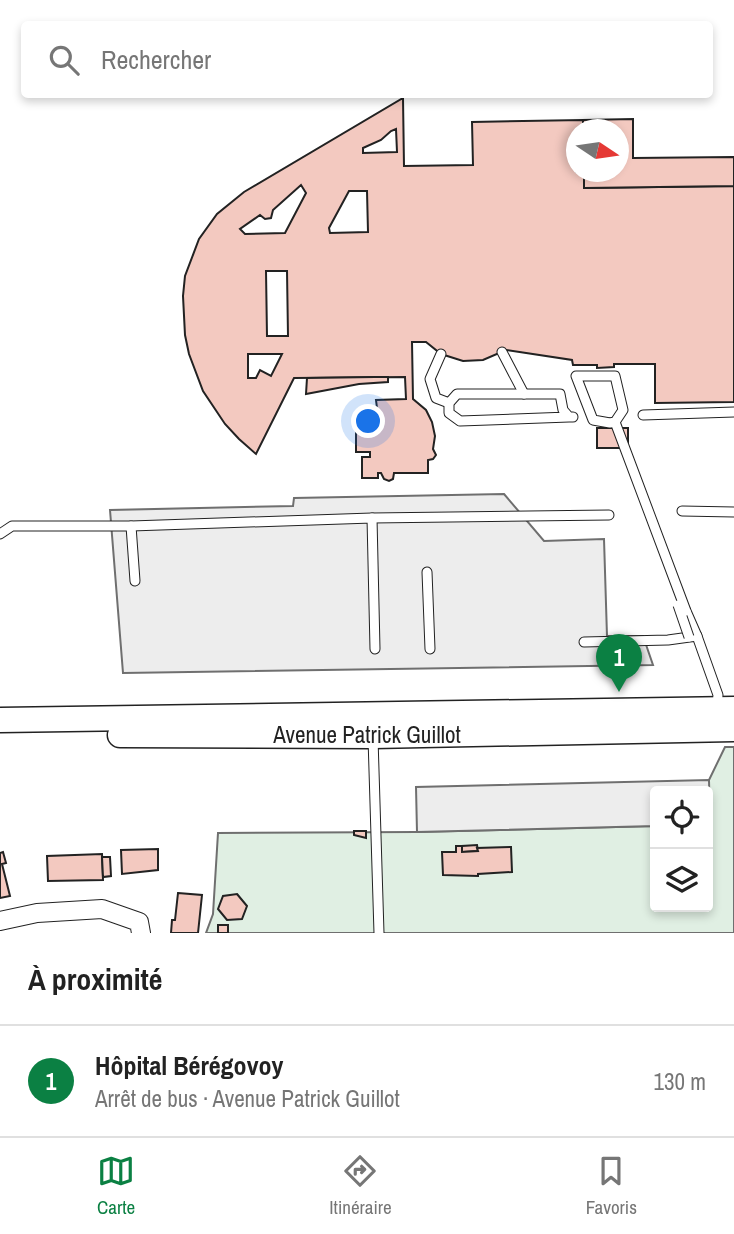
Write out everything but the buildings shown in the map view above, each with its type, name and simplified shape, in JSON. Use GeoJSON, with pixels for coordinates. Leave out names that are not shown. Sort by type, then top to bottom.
{"type":"FeatureCollection","features":[{"type":"Feature","properties":{"kind":"street","name":"Avenue Patrick Guillot"},"geometry":{"type":"LineString","coordinates":[[0,720],[679,710],[724,719]]}},
{"type":"Feature","properties":{"kind":"street","name":"Avenue Patrick Guillot"},"geometry":{"type":"LineString","coordinates":[[0,737],[373,736],[724,719]]}},
{"type":"Feature","properties":{"kind":"street"},"geometry":{"type":"LineString","coordinates":[[0,920],[37,913],[102,909],[139,922],[141,933]]}},
{"type":"Feature","properties":{"kind":"lane"},"geometry":{"type":"LineString","coordinates":[[502,352],[524,394]]}},
{"type":"Feature","properties":{"kind":"lane"},"geometry":{"type":"LineString","coordinates":[[442,354],[430,379],[436,398],[449,404]]}},
{"type":"Feature","properties":{"kind":"lane"},"geometry":{"type":"LineString","coordinates":[[576,376],[615,376],[623,410],[613,422],[593,420],[576,376]]}},
{"type":"Feature","properties":{"kind":"lane"},"geometry":{"type":"LineString","coordinates":[[457,394],[561,394],[563,410],[571,417],[460,421],[449,413],[449,404],[457,394]]}},
{"type":"Feature","properties":{"kind":"lane"},"geometry":{"type":"LineString","coordinates":[[643,415],[734,412]]}},
{"type":"Feature","properties":{"kind":"lane"},"geometry":{"type":"LineString","coordinates":[[613,422],[693,637],[718,695],[724,719]]}},
{"type":"Feature","properties":{"kind":"lane"},"geometry":{"type":"LineString","coordinates":[[682,511],[734,512]]}},
{"type":"Feature","properties":{"kind":"lane"},"geometry":{"type":"LineString","coordinates":[[0,534],[12,526],[131,526],[372,518],[609,515]]}},
{"type":"Feature","properties":{"kind":"lane"},"geometry":{"type":"LineString","coordinates":[[372,518],[375,649]]}},
{"type":"Feature","properties":{"kind":"lane"},"geometry":{"type":"LineString","coordinates":[[131,526],[135,581]]}},
{"type":"Feature","properties":{"kind":"lane"},"geometry":{"type":"LineString","coordinates":[[427,572],[430,649]]}},
{"type":"Feature","properties":{"kind":"lane"},"geometry":{"type":"LineString","coordinates":[[584,642],[693,637]]}},
{"type":"Feature","properties":{"kind":"lane"},"geometry":{"type":"LineString","coordinates":[[373,736],[379,933]]}},
{"type":"Feature","properties":{"kind":"green space"},"geometry":{"type":"Polygon","coordinates":[[[725,747],[734,747],[734,933],[206,933],[213,914],[218,833],[417,832],[650,826],[650,912],[713,912],[713,786],[709,786],[709,780],[725,747]]]}},
{"type":"Feature","properties":{"kind":"shaded area"},"geometry":{"type":"Polygon","coordinates":[[[504,494],[544,541],[604,539],[607,636],[643,636],[653,665],[123,673],[110,510],[293,506],[294,498],[504,494]]]}},
{"type":"Feature","properties":{"kind":"shaded area"},"geometry":{"type":"Polygon","coordinates":[[[709,780],[709,786],[650,786],[650,826],[417,832],[416,787],[709,780]]]}},
{"type":"Feature","properties":{"kind":"place","name":"Hôpital Bérégovoy"},"geometry":{"type":"Point","coordinates":[619,692]}}]}
